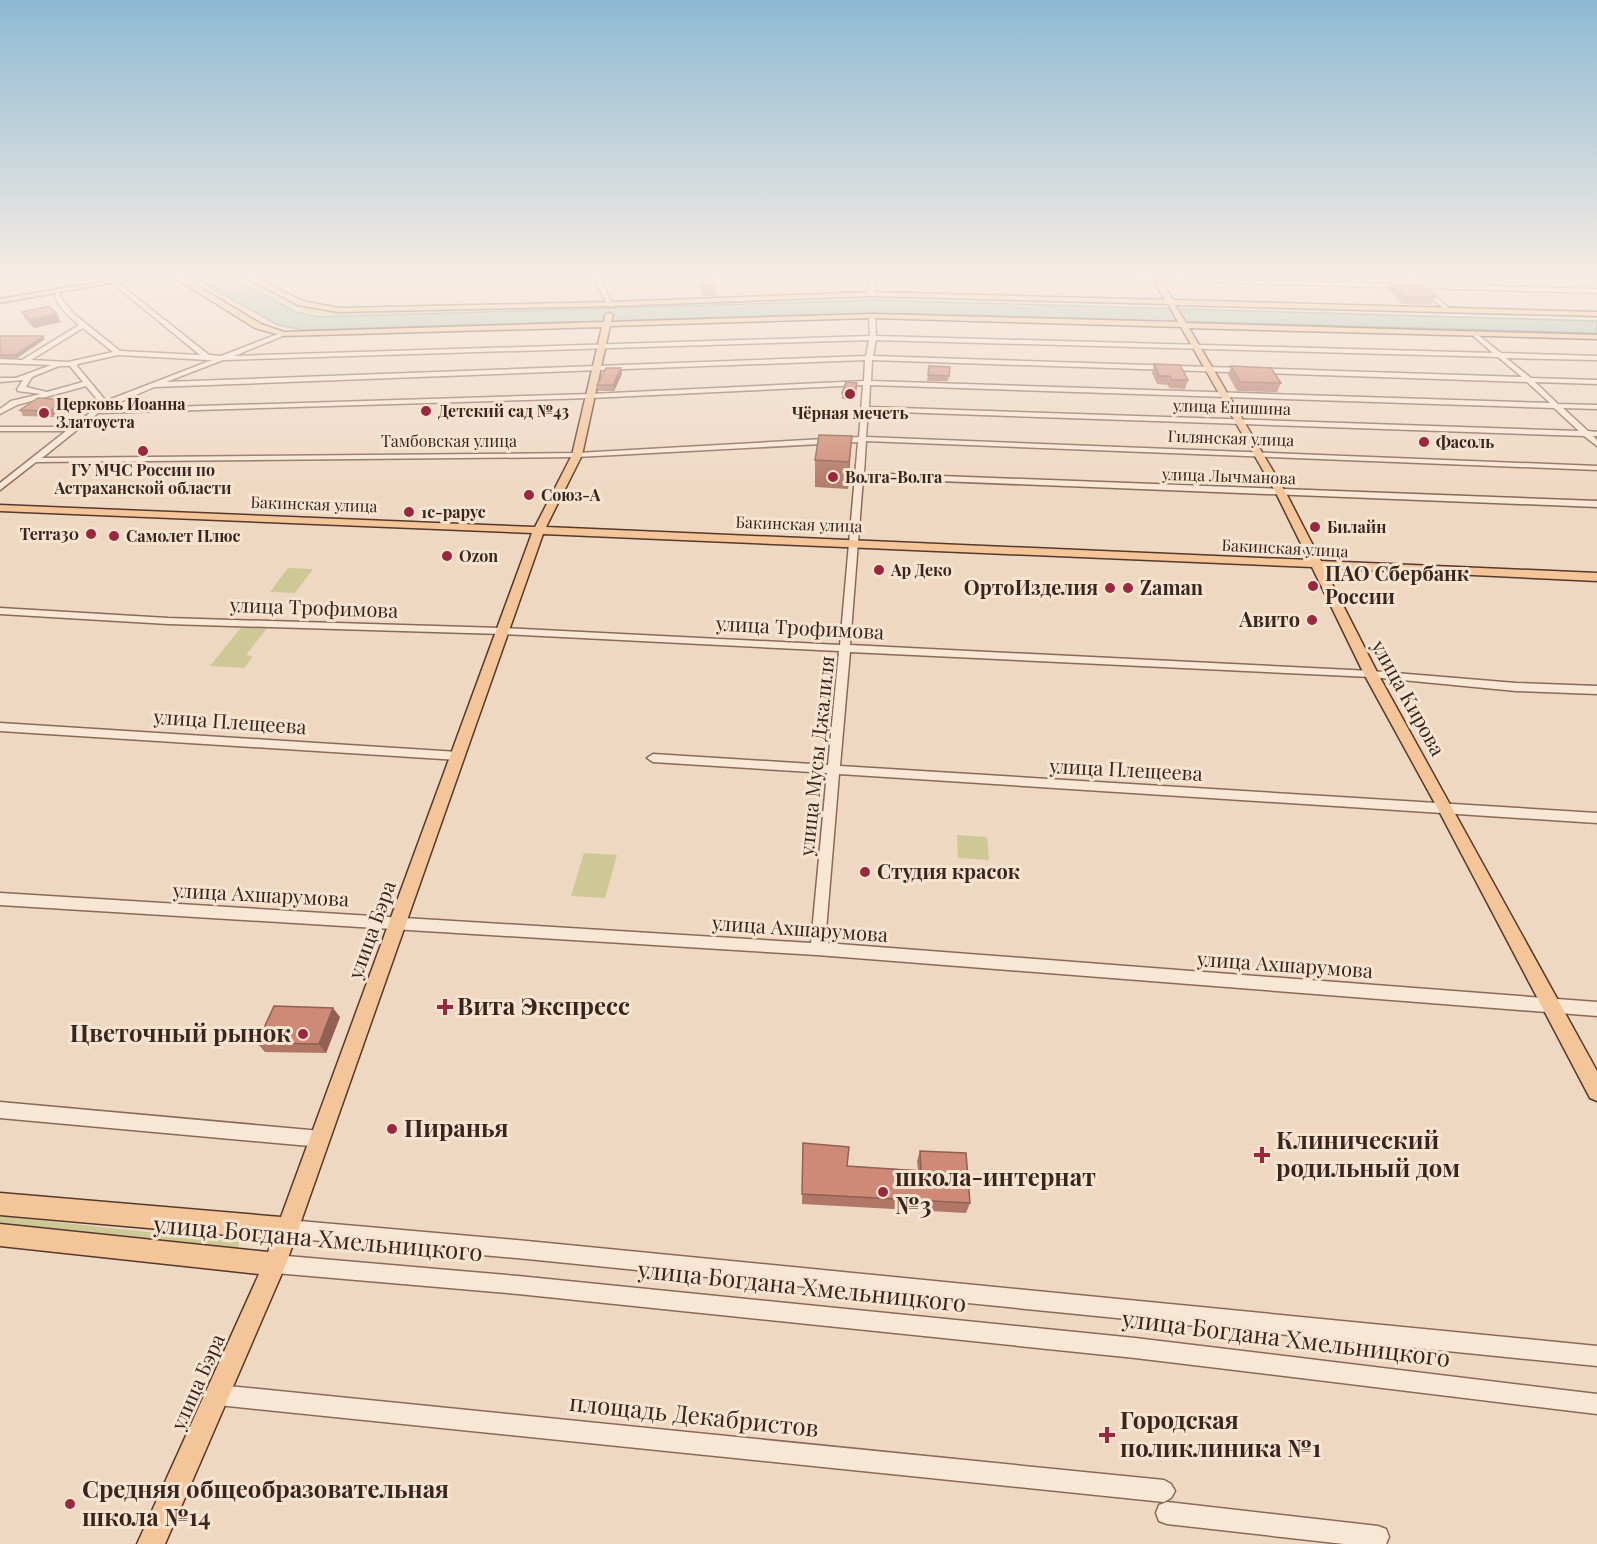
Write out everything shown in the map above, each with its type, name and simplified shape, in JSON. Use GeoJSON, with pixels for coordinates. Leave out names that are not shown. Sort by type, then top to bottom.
{"type":"FeatureCollection","features":[{"type":"Feature","properties":{"kind":"main road","name":"улица Бэра"},"geometry":{"type":"LineString","coordinates":[[151,1544],[275,1264],[501,631],[539,530],[577,455],[601,350]]}},
{"type":"Feature","properties":{"kind":"main road","name":"улица Кирова"},"geometry":{"type":"LineString","coordinates":[[1197,350],[1211,369],[1281,493],[1371,674],[1446,808],[1597,1091]]}},
{"type":"Feature","properties":{"kind":"main road","name":"Бакинская улица"},"geometry":{"type":"LineString","coordinates":[[0,508],[853,543],[1597,577]]}},
{"type":"Feature","properties":{"kind":"main road","name":"улица Богдана Хмельницкого"},"geometry":{"type":"LineString","coordinates":[[0,1204],[288,1229]]}},
{"type":"Feature","properties":{"kind":"main road","name":"улица Богдана Хмельницкого"},"geometry":{"type":"LineString","coordinates":[[0,1235],[275,1264]]}},
{"type":"Feature","properties":{"kind":"street"},"geometry":{"type":"LineString","coordinates":[[22,362],[42,350]]}},
{"type":"Feature","properties":{"kind":"street"},"geometry":{"type":"LineString","coordinates":[[198,350],[208,358]]}},
{"type":"Feature","properties":{"kind":"street"},"geometry":{"type":"LineString","coordinates":[[0,487],[105,404],[242,350]]}},
{"type":"Feature","properties":{"kind":"street"},"geometry":{"type":"LineString","coordinates":[[0,362],[75,363],[118,352],[221,358],[473,350]]}},
{"type":"Feature","properties":{"kind":"street","name":"улица Мусы Джалиля"},"geometry":{"type":"LineString","coordinates":[[817,949],[871,350]]}},
{"type":"Feature","properties":{"kind":"street"},"geometry":{"type":"LineString","coordinates":[[1332,350],[1597,358]]}},
{"type":"Feature","properties":{"kind":"street"},"geometry":{"type":"LineString","coordinates":[[1495,350],[1597,444]]}},
{"type":"Feature","properties":{"kind":"street"},"geometry":{"type":"LineString","coordinates":[[153,385],[869,358],[1597,382]]}},
{"type":"Feature","properties":{"kind":"street"},"geometry":{"type":"LineString","coordinates":[[75,363],[73,366],[105,404]]}},
{"type":"Feature","properties":{"kind":"street"},"geometry":{"type":"LineString","coordinates":[[0,380],[17,380],[60,364]]}},
{"type":"Feature","properties":{"kind":"street"},"geometry":{"type":"LineString","coordinates":[[30,375],[20,388],[22,390],[57,392]]}},
{"type":"Feature","properties":{"kind":"street"},"geometry":{"type":"LineString","coordinates":[[0,412],[14,404],[89,383]]}},
{"type":"Feature","properties":{"kind":"street"},"geometry":{"type":"LineString","coordinates":[[95,411],[591,396],[868,383],[1597,407]]}},
{"type":"Feature","properties":{"kind":"street"},"geometry":{"type":"LineString","coordinates":[[0,403],[14,404]]}},
{"type":"Feature","properties":{"kind":"street","name":"улица Епишина"},"geometry":{"type":"LineString","coordinates":[[865,409],[1597,434]]}},
{"type":"Feature","properties":{"kind":"street"},"geometry":{"type":"LineString","coordinates":[[0,429],[72,429]]}},
{"type":"Feature","properties":{"kind":"street","name":"Тамбовская улица"},"geometry":{"type":"LineString","coordinates":[[34,460],[577,455],[863,439]]}},
{"type":"Feature","properties":{"kind":"street","name":"Гилянская улица"},"geometry":{"type":"LineString","coordinates":[[863,439],[1597,468]]}},
{"type":"Feature","properties":{"kind":"street","name":"улица Лычманова"},"geometry":{"type":"LineString","coordinates":[[860,475],[1597,504]]}},
{"type":"Feature","properties":{"kind":"street","name":"улица Трофимова"},"geometry":{"type":"LineString","coordinates":[[0,611],[168,621],[501,631],[1371,674],[1505,686],[1597,690]]}},
{"type":"Feature","properties":{"kind":"street","name":"улица Плещеева"},"geometry":{"type":"LineString","coordinates":[[0,728],[458,756]]}},
{"type":"Feature","properties":{"kind":"street","name":"улица Плещеева"},"geometry":{"type":"LineString","coordinates":[[653,758],[1597,818]]}},
{"type":"Feature","properties":{"kind":"street","name":"улица Ахшарумова"},"geometry":{"type":"LineString","coordinates":[[0,899],[817,949],[1597,1009]]}},
{"type":"Feature","properties":{"kind":"street"},"geometry":{"type":"LineString","coordinates":[[0,1110],[321,1139]]}},
{"type":"Feature","properties":{"kind":"street","name":"улица Богдана Хмельницкого"},"geometry":{"type":"LineString","coordinates":[[288,1229],[539,1251],[1597,1356]]}},
{"type":"Feature","properties":{"kind":"street","name":"улица Богдана Хмельницкого"},"geometry":{"type":"LineString","coordinates":[[275,1264],[518,1285],[1135,1348],[1597,1404]]}},
{"type":"Feature","properties":{"kind":"street","name":"площадь Декабристов"},"geometry":{"type":"LineString","coordinates":[[218,1395],[1164,1491]]}},
{"type":"Feature","properties":{"kind":"street"},"geometry":{"type":"LineString","coordinates":[[1167,1513],[1378,1537]]}},
{"type":"Feature","properties":{"kind":"shaded area"},"geometry":{"type":"Polygon","coordinates":[[[288,568],[313,569],[295,593],[270,592],[288,568]]]}},
{"type":"Feature","properties":{"kind":"shaded area"},"geometry":{"type":"Polygon","coordinates":[[[243,625],[268,627],[246,655],[253,656],[244,668],[210,666],[243,625]]]}},
{"type":"Feature","properties":{"kind":"shaded area"},"geometry":{"type":"Polygon","coordinates":[[[957,835],[987,837],[989,860],[958,858],[957,835]]]}},
{"type":"Feature","properties":{"kind":"shaded area"},"geometry":{"type":"Polygon","coordinates":[[[584,853],[617,855],[605,898],[571,896],[584,853]]]}},
{"type":"Feature","properties":{"kind":"shaded area"},"geometry":{"type":"Polygon","coordinates":[[[0,1216],[239,1242],[238,1249],[0,1230],[0,1216]]]}},
{"type":"Feature","properties":{"kind":"building"},"geometry":{"type":"Polygon","coordinates":[[[0,350],[22,350],[15,355],[0,355],[0,350]]]}},
{"type":"Feature","properties":{"kind":"building"},"geometry":{"type":"Polygon","coordinates":[[[1154,364],[1180,365],[1188,380],[1172,380],[1170,376],[1159,376],[1154,364]]]}},
{"type":"Feature","properties":{"kind":"building"},"geometry":{"type":"Polygon","coordinates":[[[929,366],[950,367],[949,376],[928,375],[929,366]]]}},
{"type":"Feature","properties":{"kind":"building"},"geometry":{"type":"Polygon","coordinates":[[[1231,366],[1271,368],[1281,383],[1240,382],[1231,366]]]}},
{"type":"Feature","properties":{"kind":"building"},"geometry":{"type":"Polygon","coordinates":[[[606,368],[621,368],[613,385],[597,385],[606,368]]]}},
{"type":"Feature","properties":{"kind":"building"},"geometry":{"type":"Polygon","coordinates":[[[846,382],[857,383],[854,394],[842,393],[846,382]]]}},
{"type":"Feature","properties":{"kind":"building"},"geometry":{"type":"Polygon","coordinates":[[[38,398],[68,400],[50,411],[20,410],[38,398]]]}},
{"type":"Feature","properties":{"kind":"building"},"geometry":{"type":"Polygon","coordinates":[[[819,435],[852,436],[849,462],[815,460],[819,435]]]}},
{"type":"Feature","properties":{"kind":"building","name":"Цветочный рынок"},"geometry":{"type":"Polygon","coordinates":[[[274,1006],[333,1008],[319,1044],[257,1043],[274,1006]]]}},
{"type":"Feature","properties":{"kind":"building","name":"школа-интернат №3"},"geometry":{"type":"Polygon","coordinates":[[[803,1143],[849,1147],[847,1166],[921,1171],[920,1151],[966,1153],[970,1203],[802,1194],[803,1143]]]}},
{"type":"Feature","properties":{"kind":"place","name":"Чёрная мечеть"},"geometry":{"type":"Point","coordinates":[850,394]}},
{"type":"Feature","properties":{"kind":"place","name":"Детский сад №43"},"geometry":{"type":"Point","coordinates":[426,411]}},
{"type":"Feature","properties":{"kind":"place","name":"Церковь Иоанна Златоуста"},"geometry":{"type":"Point","coordinates":[44,413]}},
{"type":"Feature","properties":{"kind":"place","name":"Фасоль"},"geometry":{"type":"Point","coordinates":[1424,442]}},
{"type":"Feature","properties":{"kind":"place","name":"ГУ МЧС России по Астраханской области"},"geometry":{"type":"Point","coordinates":[143,451]}},
{"type":"Feature","properties":{"kind":"place","name":"Волга-Волга"},"geometry":{"type":"Point","coordinates":[833,477]}},
{"type":"Feature","properties":{"kind":"place","name":"Союз-А"},"geometry":{"type":"Point","coordinates":[529,495]}},
{"type":"Feature","properties":{"kind":"place","name":"1с-рарус"},"geometry":{"type":"Point","coordinates":[409,512]}},
{"type":"Feature","properties":{"kind":"place","name":"Билайн"},"geometry":{"type":"Point","coordinates":[1315,527]}},
{"type":"Feature","properties":{"kind":"place","name":"Terra30"},"geometry":{"type":"Point","coordinates":[91,534]}},
{"type":"Feature","properties":{"kind":"place","name":"Самолет Плюс"},"geometry":{"type":"Point","coordinates":[114,536]}},
{"type":"Feature","properties":{"kind":"place","name":"Ozon"},"geometry":{"type":"Point","coordinates":[447,556]}},
{"type":"Feature","properties":{"kind":"place","name":"Ар Деко"},"geometry":{"type":"Point","coordinates":[879,570]}},
{"type":"Feature","properties":{"kind":"place","name":"ПАО Сбербанк России"},"geometry":{"type":"Point","coordinates":[1313,586]}},
{"type":"Feature","properties":{"kind":"place","name":"ОртоИзделия"},"geometry":{"type":"Point","coordinates":[1110,588]}},
{"type":"Feature","properties":{"kind":"place","name":"Zaman"},"geometry":{"type":"Point","coordinates":[1128,588]}},
{"type":"Feature","properties":{"kind":"place","name":"Авито"},"geometry":{"type":"Point","coordinates":[1312,620]}},
{"type":"Feature","properties":{"kind":"place","name":"Студия красок"},"geometry":{"type":"Point","coordinates":[865,872]}},
{"type":"Feature","properties":{"kind":"place","name":"Вита Экспресс"},"geometry":{"type":"Point","coordinates":[445,1007]}},
{"type":"Feature","properties":{"kind":"place","name":"Цветочный рынок"},"geometry":{"type":"Point","coordinates":[303,1034]}},
{"type":"Feature","properties":{"kind":"place","name":"Пиранья"},"geometry":{"type":"Point","coordinates":[392,1129]}},
{"type":"Feature","properties":{"kind":"place","name":"Клинический родильный дом"},"geometry":{"type":"Point","coordinates":[1262,1155]}},
{"type":"Feature","properties":{"kind":"place","name":"школа-интернат №3"},"geometry":{"type":"Point","coordinates":[883,1192]}},
{"type":"Feature","properties":{"kind":"place","name":"Городская поликлиника №1"},"geometry":{"type":"Point","coordinates":[1107,1435]}},
{"type":"Feature","properties":{"kind":"place","name":"Средняя общеобразовательная школа №14"},"geometry":{"type":"Point","coordinates":[70,1504]}}]}
